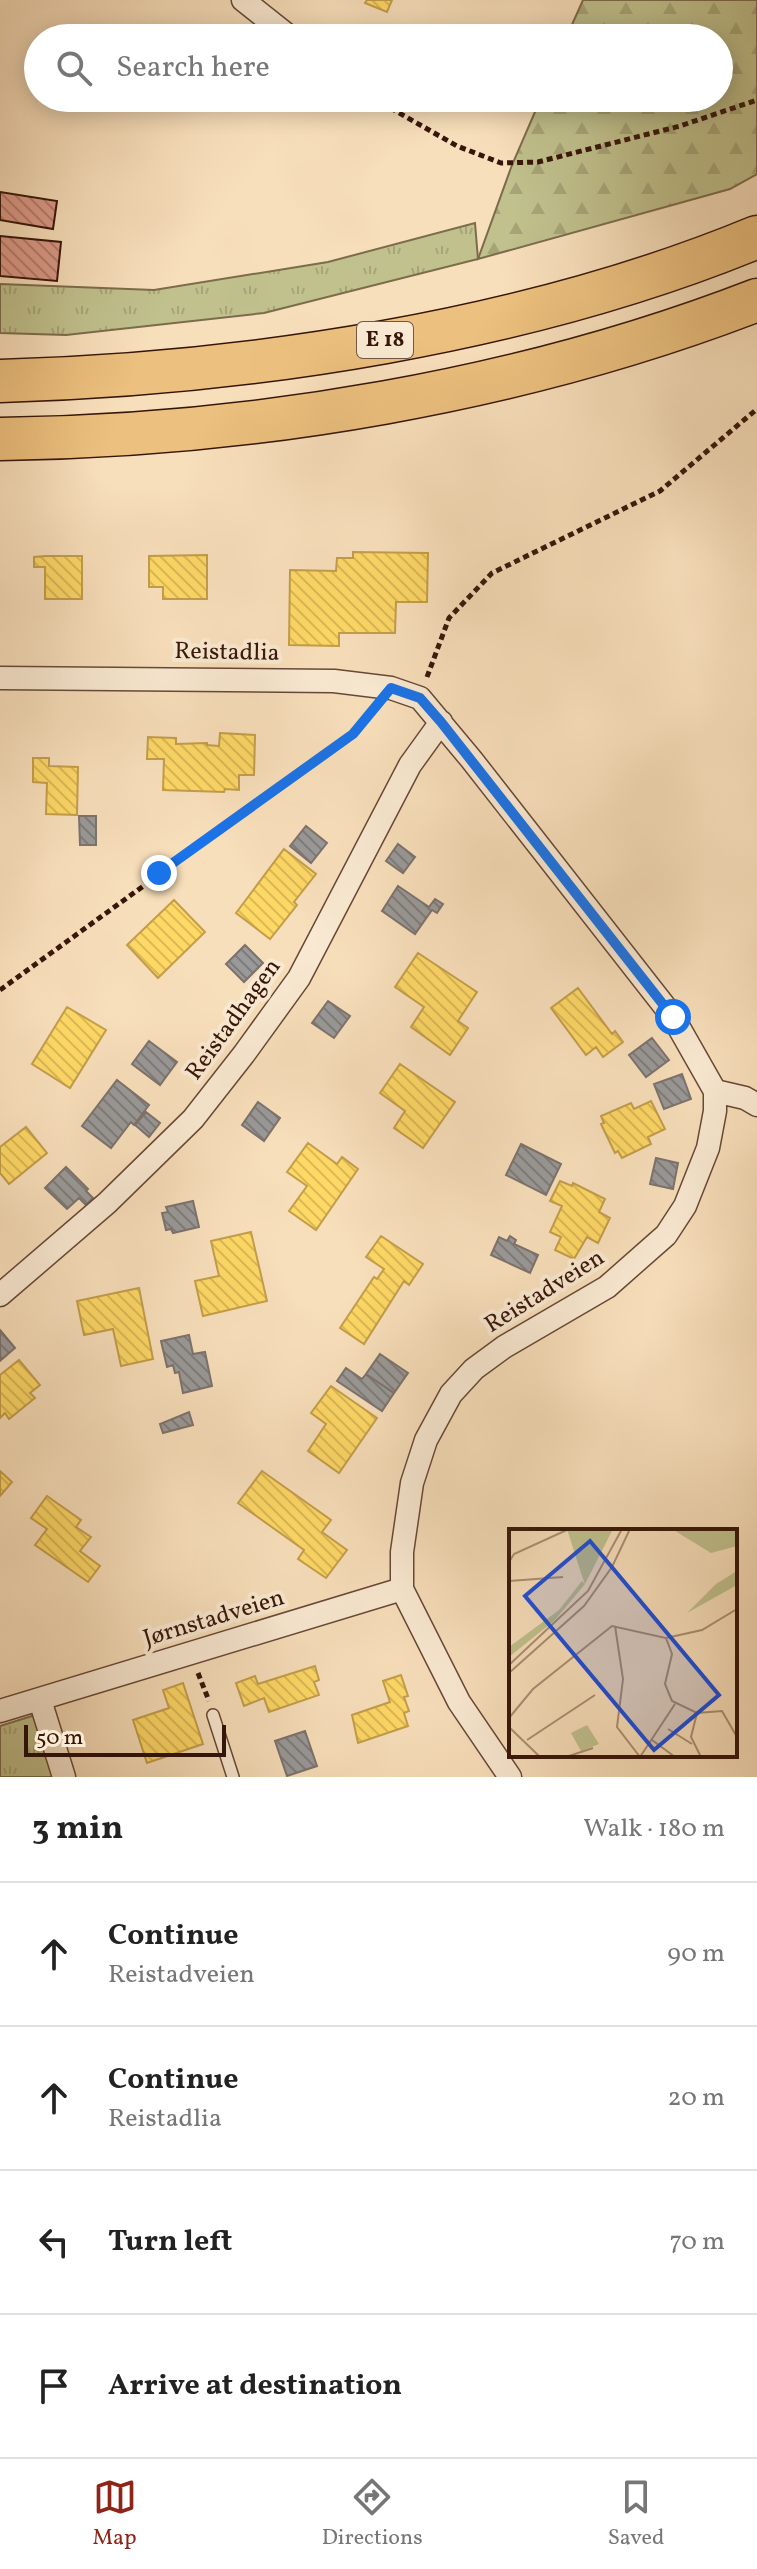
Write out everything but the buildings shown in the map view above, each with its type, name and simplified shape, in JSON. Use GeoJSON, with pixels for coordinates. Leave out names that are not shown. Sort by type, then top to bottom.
{"type":"FeatureCollection","features":[{"type":"Feature","properties":{"kind":"highway","name":"E 18"},"geometry":{"type":"LineString","coordinates":[[0,381],[64,379],[215,366],[453,328],[602,292],[757,237]]}},
{"type":"Feature","properties":{"kind":"highway"},"geometry":{"type":"LineString","coordinates":[[0,439],[64,438],[227,424],[344,409],[445,391],[622,346],[757,300]]}},
{"type":"Feature","properties":{"kind":"street"},"geometry":{"type":"LineString","coordinates":[[243,0],[273,24]]}},
{"type":"Feature","properties":{"kind":"street","name":"Reistadlia"},"geometry":{"type":"LineString","coordinates":[[0,678],[334,681],[391,688],[420,698],[441,722]]}},
{"type":"Feature","properties":{"kind":"street"},"geometry":{"type":"LineString","coordinates":[[441,722],[673,1017],[715,1091],[745,1098],[757,1105]]}},
{"type":"Feature","properties":{"kind":"street","name":"Reistadhagen"},"geometry":{"type":"LineString","coordinates":[[0,1295],[107,1203],[193,1119],[244,1054],[299,978],[410,765],[441,722]]}},
{"type":"Feature","properties":{"kind":"street","name":"Reistadveien"},"geometry":{"type":"LineString","coordinates":[[506,1776],[459,1702],[402,1589],[402,1552],[412,1483],[426,1440],[451,1394],[474,1369],[504,1347],[607,1287],[666,1235],[685,1206],[708,1148],[715,1111],[715,1091]]}},
{"type":"Feature","properties":{"kind":"street","name":"Jørnstadveien"},"geometry":{"type":"LineString","coordinates":[[0,1711],[402,1589]]}},
{"type":"Feature","properties":{"kind":"street"},"geometry":{"type":"LineString","coordinates":[[40,1700],[64,1777]]}},
{"type":"Feature","properties":{"kind":"lane"},"geometry":{"type":"LineString","coordinates":[[213,1715],[233,1777]]}},
{"type":"Feature","properties":{"kind":"path"},"geometry":{"type":"LineString","coordinates":[[733,108],[757,100]]}},
{"type":"Feature","properties":{"kind":"path"},"geometry":{"type":"LineString","coordinates":[[398,112],[457,146],[501,163],[538,162],[680,126],[721,112]]}},
{"type":"Feature","properties":{"kind":"path"},"geometry":{"type":"LineString","coordinates":[[420,698],[449,618],[492,573],[660,491],[757,409]]}},
{"type":"Feature","properties":{"kind":"path"},"geometry":{"type":"LineString","coordinates":[[0,990],[353,734],[391,688]]}},
{"type":"Feature","properties":{"kind":"path"},"geometry":{"type":"LineString","coordinates":[[191,1653],[213,1715]]}},
{"type":"Feature","properties":{"kind":"green space"},"geometry":{"type":"Polygon","coordinates":[[[583,0],[757,0],[757,174],[730,189],[478,259],[535,112],[733,112],[733,24],[572,24],[583,0]]]}},
{"type":"Feature","properties":{"kind":"green space"},"geometry":{"type":"Polygon","coordinates":[[[475,223],[478,259],[264,313],[66,335],[0,333],[0,284],[154,290],[328,262],[475,223]]]}},
{"type":"Feature","properties":{"kind":"green space"},"geometry":{"type":"Polygon","coordinates":[[[35,1715],[55,1777],[0,1777],[0,1726],[35,1715]]]}},
{"type":"Feature","properties":{"kind":"route"},"geometry":{"type":"LineString","coordinates":[[159,873],[353,734],[391,688],[420,698],[441,722],[673,1017]]}}]}
